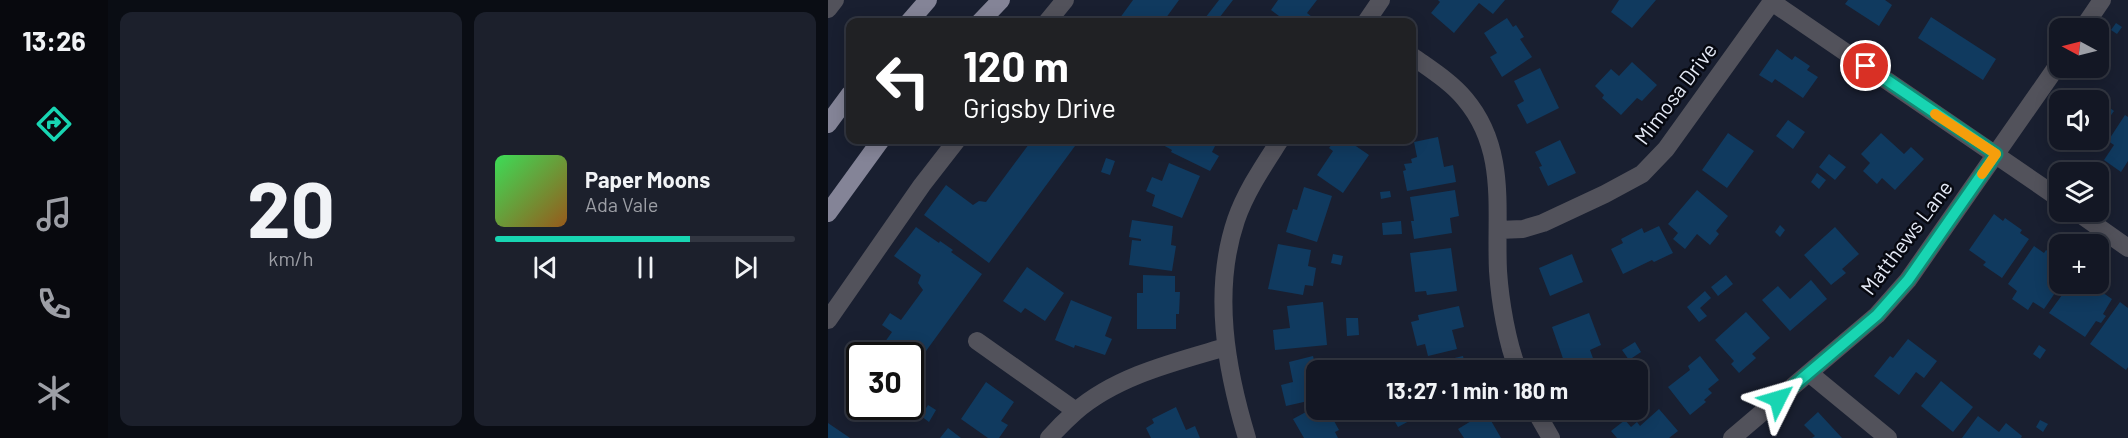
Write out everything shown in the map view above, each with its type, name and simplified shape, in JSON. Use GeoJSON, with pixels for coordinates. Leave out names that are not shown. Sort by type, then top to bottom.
{"type":"FeatureCollection","features":[{"type":"Feature","properties":{"kind":"main road"},"geometry":{"type":"LineString","coordinates":[[984,18],[1000,0]]}},
{"type":"Feature","properties":{"kind":"main road"},"geometry":{"type":"LineString","coordinates":[[912,18],[923,2]]}},
{"type":"Feature","properties":{"kind":"main road"},"geometry":{"type":"LineString","coordinates":[[828,124],[846,99]]}},
{"type":"Feature","properties":{"kind":"main road"},"geometry":{"type":"LineString","coordinates":[[828,213],[878,144]]}},
{"type":"Feature","properties":{"kind":"street"},"geometry":{"type":"LineString","coordinates":[[1050,18],[1065,0]]}},
{"type":"Feature","properties":{"kind":"street"},"geometry":{"type":"LineString","coordinates":[[1369,18],[1380,0]]}},
{"type":"Feature","properties":{"kind":"street"},"geometry":{"type":"LineString","coordinates":[[2089,18],[2102,0]]}},
{"type":"Feature","properties":{"kind":"street"},"geometry":{"type":"LineString","coordinates":[[1772,1],[2049,191]]}},
{"type":"Feature","properties":{"kind":"street","name":"Mimosa Drive"},"geometry":{"type":"LineString","coordinates":[[1498,230],[1523,229],[1543,223],[1642,174],[1666,149],[1772,1]]}},
{"type":"Feature","properties":{"kind":"street"},"geometry":{"type":"LineString","coordinates":[[1416,59],[1438,74],[1465,98],[1480,121],[1494,155],[1498,192],[1498,273],[1510,351],[1514,360]]}},
{"type":"Feature","properties":{"kind":"street","name":"Matthews Lane"},"geometry":{"type":"LineString","coordinates":[[1732,438],[1877,315],[1908,280],[2049,78]]}},
{"type":"Feature","properties":{"kind":"street"},"geometry":{"type":"LineString","coordinates":[[828,320],[922,185],[954,144]]}},
{"type":"Feature","properties":{"kind":"street"},"geometry":{"type":"LineString","coordinates":[[1247,438],[1226,347],[1223,302],[1227,263],[1236,221],[1255,179],[1277,144]]}},
{"type":"Feature","properties":{"kind":"street"},"geometry":{"type":"LineString","coordinates":[[2091,222],[2128,248]]}},
{"type":"Feature","properties":{"kind":"street"},"geometry":{"type":"LineString","coordinates":[[977,341],[1076,411]]}},
{"type":"Feature","properties":{"kind":"street"},"geometry":{"type":"LineString","coordinates":[[1049,438],[1076,411],[1111,388],[1149,370],[1226,347]]}},
{"type":"Feature","properties":{"kind":"street"},"geometry":{"type":"LineString","coordinates":[[1809,373],[1888,438]]}},
{"type":"Feature","properties":{"kind":"street"},"geometry":{"type":"LineString","coordinates":[[1541,420],[1551,438]]}},
{"type":"Feature","properties":{"kind":"building"},"geometry":{"type":"Polygon","coordinates":[[[1133,0],[1179,0],[1166,18],[1120,18],[1133,0]]]}},
{"type":"Feature","properties":{"kind":"building"},"geometry":{"type":"Polygon","coordinates":[[[1219,0],[1233,0],[1219,18],[1205,18],[1219,0]]]}},
{"type":"Feature","properties":{"kind":"building"},"geometry":{"type":"Polygon","coordinates":[[[1278,0],[1317,0],[1307,13],[1311,18],[1282,18],[1271,10],[1278,0]]]}},
{"type":"Feature","properties":{"kind":"building"},"geometry":{"type":"Polygon","coordinates":[[[1438,0],[1505,0],[1493,14],[1479,3],[1454,33],[1431,13],[1440,2],[1438,0]]]}},
{"type":"Feature","properties":{"kind":"building"},"geometry":{"type":"Polygon","coordinates":[[[1619,0],[1656,0],[1632,28],[1611,12],[1619,0]]]}},
{"type":"Feature","properties":{"kind":"building"},"geometry":{"type":"Polygon","coordinates":[[[1848,0],[1885,0],[1892,5],[1879,26],[1845,4],[1848,0]]]}},
{"type":"Feature","properties":{"kind":"building"},"geometry":{"type":"Polygon","coordinates":[[[1931,17],[1996,59],[1983,80],[1918,38],[1931,17]]]}},
{"type":"Feature","properties":{"kind":"building"},"geometry":{"type":"Polygon","coordinates":[[[1507,18],[1513,27],[1516,25],[1524,37],[1520,39],[1532,57],[1502,77],[1490,57],[1497,53],[1484,33],[1507,18]]]}},
{"type":"Feature","properties":{"kind":"building"},"geometry":{"type":"Polygon","coordinates":[[[2116,23],[2122,27],[2117,34],[2111,30],[2116,23]]]}},
{"type":"Feature","properties":{"kind":"building"},"geometry":{"type":"Polygon","coordinates":[[[1777,49],[1792,60],[1795,56],[1810,66],[1807,70],[1818,77],[1803,98],[1775,79],[1772,83],[1759,75],[1777,49]]]}},
{"type":"Feature","properties":{"kind":"building"},"geometry":{"type":"Polygon","coordinates":[[[1632,62],[1657,85],[1642,101],[1637,98],[1621,115],[1602,98],[1604,95],[1595,86],[1611,69],[1619,76],[1632,62]]]}},
{"type":"Feature","properties":{"kind":"building"},"geometry":{"type":"Polygon","coordinates":[[[1540,68],[1559,108],[1527,124],[1517,105],[1524,101],[1514,81],[1540,68]]]}},
{"type":"Feature","properties":{"kind":"building"},"geometry":{"type":"Polygon","coordinates":[[[2109,107],[2114,111],[2109,118],[2109,107]]]}},
{"type":"Feature","properties":{"kind":"building"},"geometry":{"type":"Polygon","coordinates":[[[2125,115],[2128,117],[2128,161],[2121,172],[2104,160],[2114,145],[2109,139],[2125,115]]]}},
{"type":"Feature","properties":{"kind":"building"},"geometry":{"type":"Polygon","coordinates":[[[1788,120],[1805,132],[1793,149],[1776,136],[1788,120]]]}},
{"type":"Feature","properties":{"kind":"building"},"geometry":{"type":"Polygon","coordinates":[[[1728,133],[1754,151],[1727,188],[1702,170],[1728,133]]]}},
{"type":"Feature","properties":{"kind":"building"},"geometry":{"type":"Polygon","coordinates":[[[1881,133],[1904,154],[1911,147],[1924,159],[1895,190],[1882,178],[1877,184],[1863,171],[1870,163],[1861,154],[1881,133]]]}},
{"type":"Feature","properties":{"kind":"building"},"geometry":{"type":"Polygon","coordinates":[[[1438,137],[1444,167],[1453,165],[1456,182],[1407,191],[1404,164],[1412,163],[1411,159],[1417,157],[1416,142],[1438,137]]]}},
{"type":"Feature","properties":{"kind":"building"},"geometry":{"type":"Polygon","coordinates":[[[1560,140],[1576,173],[1548,186],[1535,152],[1560,140]]]}},
{"type":"Feature","properties":{"kind":"building"},"geometry":{"type":"Polygon","coordinates":[[[1029,144],[1072,144],[1075,146],[989,263],[924,215],[946,185],[973,205],[979,201],[986,202],[1029,144]]]}},
{"type":"Feature","properties":{"kind":"building"},"geometry":{"type":"Polygon","coordinates":[[[1161,144],[1216,144],[1212,152],[1219,156],[1210,171],[1171,152],[1172,150],[1161,144]]]}},
{"type":"Feature","properties":{"kind":"building"},"geometry":{"type":"Polygon","coordinates":[[[1332,144],[1353,144],[1369,155],[1343,193],[1317,175],[1333,151],[1329,148],[1332,144]]]}},
{"type":"Feature","properties":{"kind":"building"},"geometry":{"type":"Polygon","coordinates":[[[1829,154],[1846,167],[1835,180],[1819,167],[1829,154]]]}},
{"type":"Feature","properties":{"kind":"building"},"geometry":{"type":"Polygon","coordinates":[[[1106,158],[1115,161],[1110,175],[1101,172],[1106,158]]]}},
{"type":"Feature","properties":{"kind":"building"},"geometry":{"type":"Polygon","coordinates":[[[1169,163],[1200,176],[1182,218],[1152,206],[1155,195],[1146,191],[1152,177],[1162,181],[1169,163]]]}},
{"type":"Feature","properties":{"kind":"building"},"geometry":{"type":"Polygon","coordinates":[[[1817,173],[1826,180],[1819,189],[1811,182],[1817,173]]]}},
{"type":"Feature","properties":{"kind":"building"},"geometry":{"type":"Polygon","coordinates":[[[1304,187],[1332,196],[1317,242],[1286,232],[1293,209],[1297,210],[1304,187]]]}},
{"type":"Feature","properties":{"kind":"building"},"geometry":{"type":"Polygon","coordinates":[[[1455,190],[1459,216],[1450,218],[1452,233],[1414,239],[1410,197],[1455,190]]]}},
{"type":"Feature","properties":{"kind":"building"},"geometry":{"type":"Polygon","coordinates":[[[1697,190],[1728,216],[1716,231],[1719,234],[1710,245],[1697,234],[1685,249],[1673,239],[1678,233],[1668,224],[1697,190]]]}},
{"type":"Feature","properties":{"kind":"building"},"geometry":{"type":"Polygon","coordinates":[[[1390,191],[1391,197],[1381,199],[1380,192],[1390,191]]]}},
{"type":"Feature","properties":{"kind":"building"},"geometry":{"type":"Polygon","coordinates":[[[1994,214],[2003,221],[2005,218],[2022,230],[2020,233],[2029,239],[2002,278],[1983,265],[1986,262],[1969,250],[1994,214]]]}},
{"type":"Feature","properties":{"kind":"building"},"geometry":{"type":"Polygon","coordinates":[[[1132,220],[1173,226],[1171,245],[1176,246],[1172,271],[1129,265],[1132,240],[1141,241],[1141,239],[1129,237],[1132,220]]]}},
{"type":"Feature","properties":{"kind":"building"},"geometry":{"type":"Polygon","coordinates":[[[1401,221],[1402,234],[1383,235],[1382,223],[1401,221]]]}},
{"type":"Feature","properties":{"kind":"building"},"geometry":{"type":"Polygon","coordinates":[[[1780,225],[1785,230],[1780,237],[1775,232],[1780,225]]]}},
{"type":"Feature","properties":{"kind":"building"},"geometry":{"type":"Polygon","coordinates":[[[1659,226],[1673,253],[1623,274],[1611,249],[1623,243],[1621,239],[1642,228],[1644,233],[1659,226]]]}},
{"type":"Feature","properties":{"kind":"building"},"geometry":{"type":"Polygon","coordinates":[[[916,227],[953,250],[951,252],[982,274],[924,354],[924,342],[885,342],[892,332],[882,325],[890,313],[901,320],[923,290],[918,283],[921,275],[894,256],[916,227]]]}},
{"type":"Feature","properties":{"kind":"building"},"geometry":{"type":"Polygon","coordinates":[[[1835,227],[1859,254],[1842,269],[1846,273],[1831,285],[1804,255],[1835,227]]]}},
{"type":"Feature","properties":{"kind":"building"},"geometry":{"type":"Polygon","coordinates":[[[1278,244],[1311,250],[1308,266],[1316,268],[1313,286],[1305,285],[1303,295],[1268,289],[1278,244]]]}},
{"type":"Feature","properties":{"kind":"building"},"geometry":{"type":"Polygon","coordinates":[[[2034,246],[2044,253],[2046,250],[2049,252],[2049,294],[2054,294],[2044,309],[2033,302],[2028,310],[2012,299],[2017,291],[2008,284],[2034,246]]]}},
{"type":"Feature","properties":{"kind":"building"},"geometry":{"type":"Polygon","coordinates":[[[1451,248],[1457,291],[1427,295],[1426,291],[1415,292],[1410,253],[1451,248]]]}},
{"type":"Feature","properties":{"kind":"building"},"geometry":{"type":"Polygon","coordinates":[[[1333,254],[1343,256],[1341,265],[1331,263],[1333,254]]]}},
{"type":"Feature","properties":{"kind":"building"},"geometry":{"type":"Polygon","coordinates":[[[1572,254],[1583,282],[1550,296],[1539,268],[1572,254]]]}},
{"type":"Feature","properties":{"kind":"building"},"geometry":{"type":"Polygon","coordinates":[[[1027,267],[1064,293],[1045,321],[1025,308],[1021,313],[1003,301],[1027,267]]]}},
{"type":"Feature","properties":{"kind":"building"},"geometry":{"type":"Polygon","coordinates":[[[1143,275],[1175,276],[1175,292],[1180,292],[1176,329],[1137,329],[1137,293],[1143,293],[1143,275]]]}},
{"type":"Feature","properties":{"kind":"building"},"geometry":{"type":"Polygon","coordinates":[[[1726,275],[1733,284],[1718,296],[1711,287],[1726,275]]]}},
{"type":"Feature","properties":{"kind":"building"},"geometry":{"type":"Polygon","coordinates":[[[1811,280],[1827,299],[1790,331],[1762,300],[1778,286],[1790,299],[1811,280]]]}},
{"type":"Feature","properties":{"kind":"building"},"geometry":{"type":"Polygon","coordinates":[[[1705,291],[1711,298],[1700,308],[1707,316],[1699,322],[1687,307],[1705,291]]]}},
{"type":"Feature","properties":{"kind":"building"},"geometry":{"type":"Polygon","coordinates":[[[2063,294],[2105,294],[2112,299],[2103,314],[2106,316],[2101,323],[2096,321],[2085,337],[2049,313],[2063,294]]]}},
{"type":"Feature","properties":{"kind":"building"},"geometry":{"type":"Polygon","coordinates":[[[1071,300],[1112,317],[1105,336],[1112,339],[1105,355],[1075,345],[1074,348],[1055,340],[1071,300]]]}},
{"type":"Feature","properties":{"kind":"building"},"geometry":{"type":"Polygon","coordinates":[[[1323,302],[1327,345],[1275,350],[1273,330],[1290,328],[1287,306],[1323,302]]]}},
{"type":"Feature","properties":{"kind":"building"},"geometry":{"type":"Polygon","coordinates":[[[2120,302],[2128,308],[2128,367],[2126,370],[2090,344],[2120,302]]]}},
{"type":"Feature","properties":{"kind":"building"},"geometry":{"type":"Polygon","coordinates":[[[1459,306],[1464,327],[1452,330],[1457,349],[1428,356],[1425,344],[1417,346],[1411,322],[1419,320],[1418,315],[1459,306]]]}},
{"type":"Feature","properties":{"kind":"building"},"geometry":{"type":"Polygon","coordinates":[[[1746,312],[1770,338],[1752,354],[1756,358],[1739,373],[1731,364],[1734,361],[1715,340],[1746,312]]]}},
{"type":"Feature","properties":{"kind":"building"},"geometry":{"type":"Polygon","coordinates":[[[1589,313],[1601,345],[1590,350],[1594,360],[1564,360],[1552,327],[1589,313]]]}},
{"type":"Feature","properties":{"kind":"building"},"geometry":{"type":"Polygon","coordinates":[[[1346,318],[1358,318],[1359,335],[1347,336],[1346,318]]]}},
{"type":"Feature","properties":{"kind":"building"},"geometry":{"type":"Polygon","coordinates":[[[1908,339],[1937,361],[1924,378],[1916,372],[1899,395],[1874,376],[1890,356],[1893,358],[1908,339]]]}},
{"type":"Feature","properties":{"kind":"building"},"geometry":{"type":"Polygon","coordinates":[[[1635,342],[1641,352],[1629,360],[1622,350],[1635,342]]]}},
{"type":"Feature","properties":{"kind":"building"},"geometry":{"type":"Polygon","coordinates":[[[2039,345],[2046,350],[2040,359],[2033,354],[2039,345]]]}},
{"type":"Feature","properties":{"kind":"building"},"geometry":{"type":"Polygon","coordinates":[[[1313,356],[1314,360],[1306,360],[1306,401],[1286,406],[1281,385],[1293,382],[1289,362],[1313,356]]]}},
{"type":"Feature","properties":{"kind":"building"},"geometry":{"type":"Polygon","coordinates":[[[1463,356],[1464,360],[1446,360],[1463,356]]]}},
{"type":"Feature","properties":{"kind":"building"},"geometry":{"type":"Polygon","coordinates":[[[1700,356],[1719,380],[1708,389],[1712,393],[1704,400],[1706,402],[1690,415],[1668,387],[1690,370],[1688,366],[1700,356]]]}},
{"type":"Feature","properties":{"kind":"building"},"geometry":{"type":"Polygon","coordinates":[[[1941,381],[1973,407],[1953,432],[1921,406],[1941,381]]]}},
{"type":"Feature","properties":{"kind":"building"},"geometry":{"type":"Polygon","coordinates":[[[986,382],[1014,402],[1001,421],[1008,425],[999,438],[988,438],[961,419],[986,382]]]}},
{"type":"Feature","properties":{"kind":"building"},"geometry":{"type":"Polygon","coordinates":[[[928,405],[936,410],[929,422],[924,418],[924,411],[928,405]]]}},
{"type":"Feature","properties":{"kind":"building"},"geometry":{"type":"Polygon","coordinates":[[[1176,407],[1186,430],[1195,426],[1200,438],[1151,438],[1146,428],[1154,423],[1152,419],[1176,407]]]}},
{"type":"Feature","properties":{"kind":"building"},"geometry":{"type":"Polygon","coordinates":[[[1659,409],[1678,431],[1669,438],[1617,438],[1611,431],[1625,420],[1631,427],[1637,422],[1640,426],[1659,409]]]}},
{"type":"Feature","properties":{"kind":"building"},"geometry":{"type":"Polygon","coordinates":[[[1306,412],[1306,420],[1326,420],[1327,422],[1334,420],[1339,430],[1335,432],[1338,438],[1304,438],[1293,419],[1306,412]]]}},
{"type":"Feature","properties":{"kind":"building"},"geometry":{"type":"Polygon","coordinates":[[[1818,412],[1842,438],[1812,438],[1815,436],[1804,425],[1818,412]]]}},
{"type":"Feature","properties":{"kind":"building"},"geometry":{"type":"Polygon","coordinates":[[[1978,416],[1999,432],[2006,423],[2022,436],[2021,438],[1962,438],[1978,416]]]}},
{"type":"Feature","properties":{"kind":"building"},"geometry":{"type":"Polygon","coordinates":[[[1394,420],[1411,420],[1398,427],[1394,420]]]}},
{"type":"Feature","properties":{"kind":"building"},"geometry":{"type":"Polygon","coordinates":[[[1473,420],[1491,420],[1501,438],[1464,438],[1458,429],[1473,420]]]}},
{"type":"Feature","properties":{"kind":"building"},"geometry":{"type":"Polygon","coordinates":[[[2040,420],[2048,424],[2043,432],[2036,427],[2040,420]]]}},
{"type":"Feature","properties":{"kind":"building"},"geometry":{"type":"Polygon","coordinates":[[[828,423],[850,438],[828,438],[828,423]]]}},
{"type":"Feature","properties":{"kind":"building"},"geometry":{"type":"Polygon","coordinates":[[[948,428],[961,438],[940,438],[948,428]]]}},
{"type":"Feature","properties":{"kind":"slow traffic"},"geometry":{"type":"LineString","coordinates":[[1935,114],[1996,154],[1982,174]]}},
{"type":"Feature","properties":{"kind":"route"},"geometry":{"type":"LineString","coordinates":[[1778,399],[1877,315],[1908,280],[1996,154],[1866,66]]}}]}
